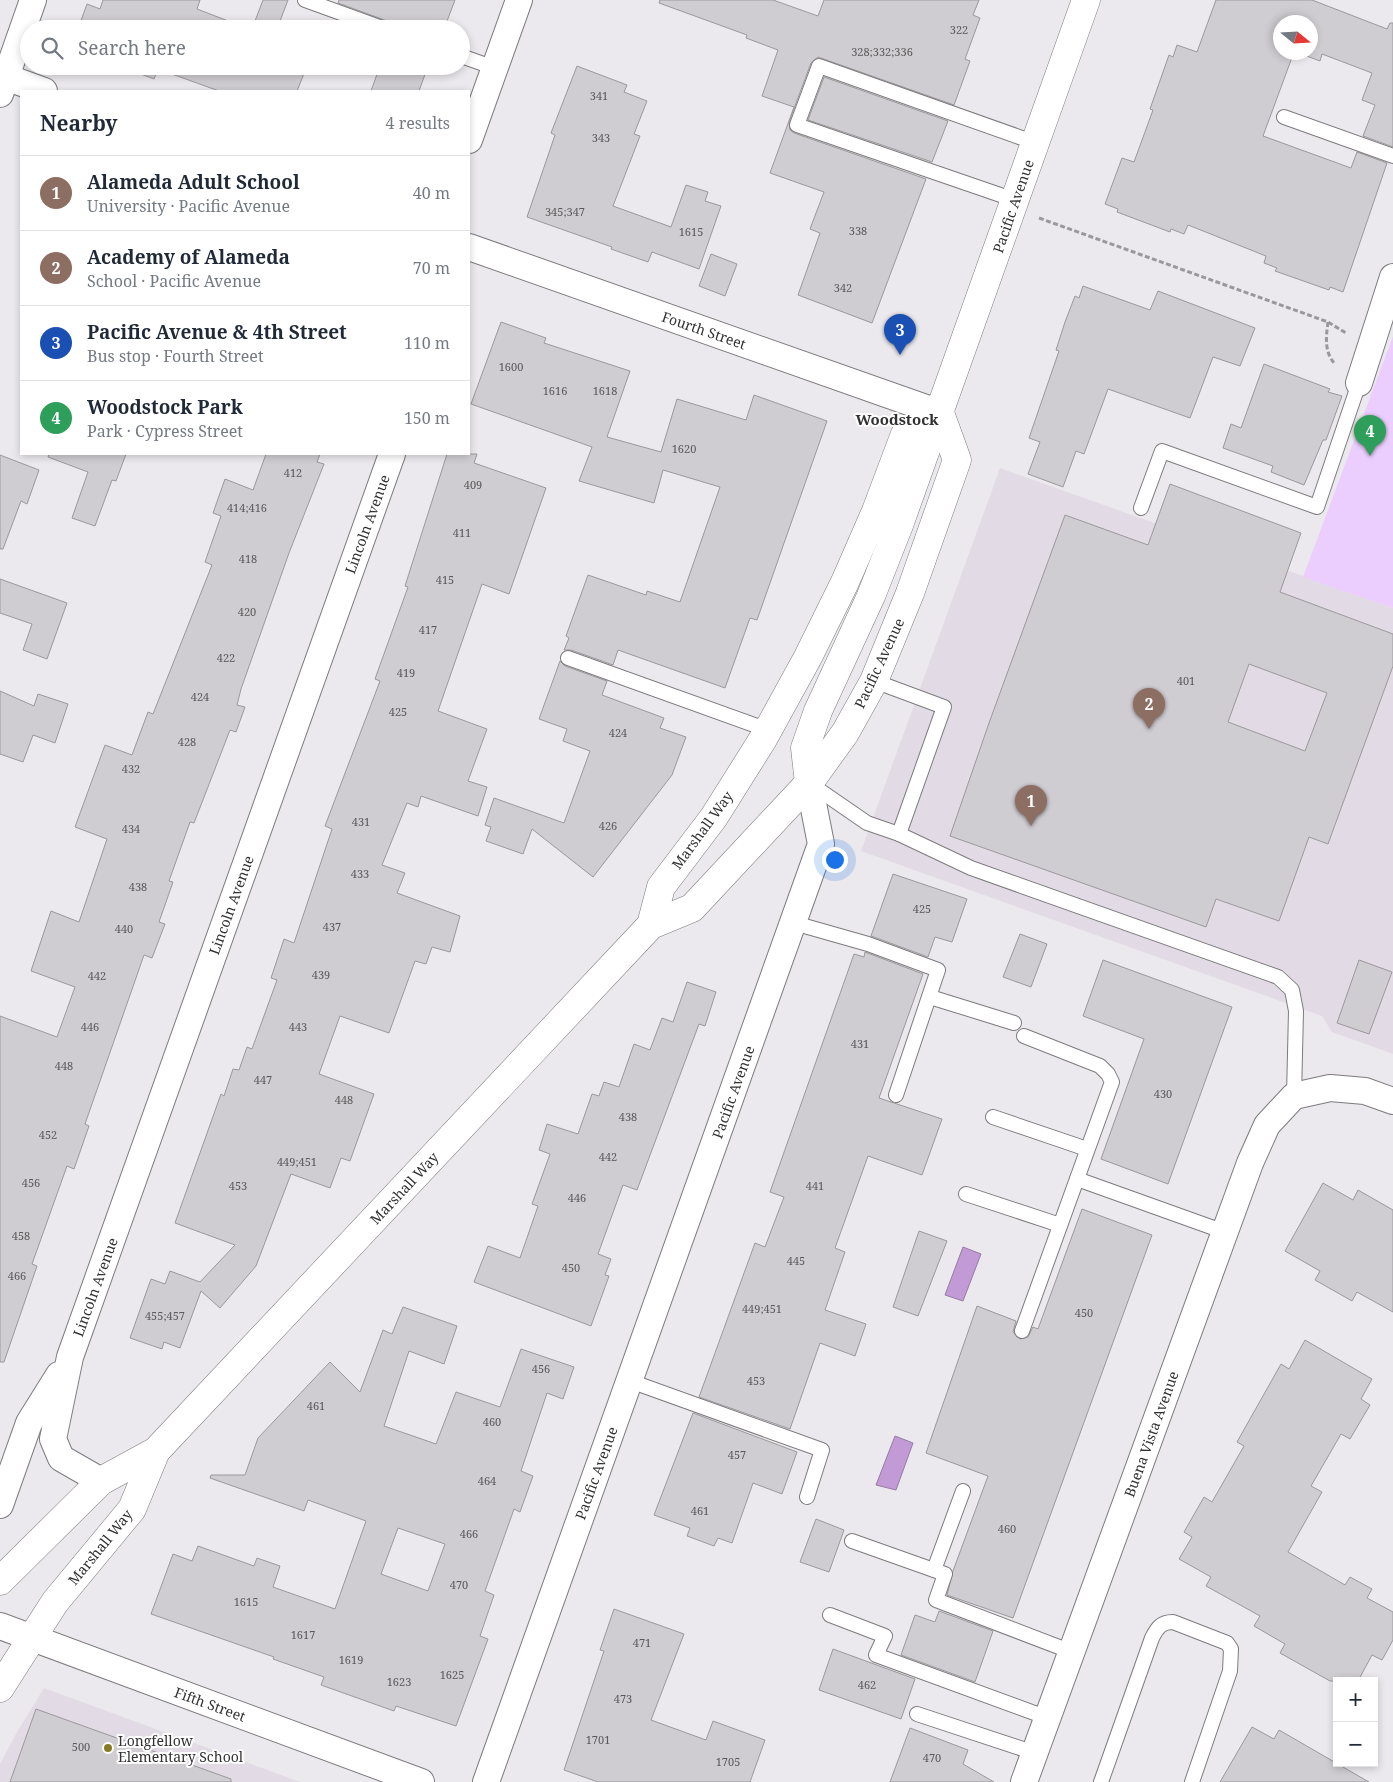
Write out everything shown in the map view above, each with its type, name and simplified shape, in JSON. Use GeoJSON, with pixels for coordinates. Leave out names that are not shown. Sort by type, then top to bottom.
{"type":"FeatureCollection","features":[{"type":"Feature","properties":{"kind":"street"},"geometry":{"type":"LineString","coordinates":[[25,20],[33,0]]}},
{"type":"Feature","properties":{"kind":"street"},"geometry":{"type":"LineString","coordinates":[[470,137],[519,0]]}},
{"type":"Feature","properties":{"kind":"street","name":"Pacific Avenue"},"geometry":{"type":"LineString","coordinates":[[486,1782],[821,844],[809,783],[845,733],[874,681],[910,593],[957,460],[940,413],[1086,0]]}},
{"type":"Feature","properties":{"kind":"street"},"geometry":{"type":"LineString","coordinates":[[20,34],[2,82],[39,90]]}},
{"type":"Feature","properties":{"kind":"street","name":"Fourth Street"},"geometry":{"type":"LineString","coordinates":[[470,247],[940,413]]}},
{"type":"Feature","properties":{"kind":"street"},"geometry":{"type":"LineString","coordinates":[[1358,383],[1393,276]]}},
{"type":"Feature","properties":{"kind":"street"},"geometry":{"type":"LineString","coordinates":[[766,735],[808,657],[845,582],[876,511],[904,434],[940,413]]}},
{"type":"Feature","properties":{"kind":"street"},"geometry":{"type":"LineString","coordinates":[[809,783],[805,748],[818,711],[871,596],[940,413]]}},
{"type":"Feature","properties":{"kind":"street","name":"Lincoln Avenue"},"geometry":{"type":"LineString","coordinates":[[101,1481],[61,1458],[53,1439],[70,1357],[392,455]]}},
{"type":"Feature","properties":{"kind":"street","name":"Marshall Way"},"geometry":{"type":"LineString","coordinates":[[651,925],[661,887],[714,817],[766,735]]}},
{"type":"Feature","properties":{"kind":"street","name":"Marshall Way"},"geometry":{"type":"LineString","coordinates":[[0,1581],[101,1481],[156,1451],[651,925],[692,908],[809,783]]}},
{"type":"Feature","properties":{"kind":"street"},"geometry":{"type":"LineString","coordinates":[[1294,1096],[1330,1088],[1365,1091],[1393,1101]]}},
{"type":"Feature","properties":{"kind":"street","name":"Buena Vista Avenue"},"geometry":{"type":"LineString","coordinates":[[1024,1782],[1250,1163],[1267,1125],[1294,1096]]}},
{"type":"Feature","properties":{"kind":"street","name":"Lincoln Avenue"},"geometry":{"type":"LineString","coordinates":[[0,1505],[29,1423],[70,1357]]}},
{"type":"Feature","properties":{"kind":"street","name":"Marshall Way"},"geometry":{"type":"LineString","coordinates":[[32,1637],[55,1602],[132,1510],[156,1451]]}},
{"type":"Feature","properties":{"kind":"street","name":"Fifth Street"},"geometry":{"type":"LineString","coordinates":[[0,1626],[421,1782]]}},
{"type":"Feature","properties":{"kind":"street"},"geometry":{"type":"LineString","coordinates":[[0,1688],[32,1637]]}},
{"type":"Feature","properties":{"kind":"lane"},"geometry":{"type":"LineString","coordinates":[[305,0],[360,20]]}},
{"type":"Feature","properties":{"kind":"lane"},"geometry":{"type":"LineString","coordinates":[[470,59],[495,68]]}},
{"type":"Feature","properties":{"kind":"lane"},"geometry":{"type":"LineString","coordinates":[[1013,205],[797,125],[819,66],[1036,143]]}},
{"type":"Feature","properties":{"kind":"lane"},"geometry":{"type":"LineString","coordinates":[[1284,117],[1393,156]]}},
{"type":"Feature","properties":{"kind":"lane"},"geometry":{"type":"LineString","coordinates":[[1141,508],[1162,450],[1317,508],[1358,383]]}},
{"type":"Feature","properties":{"kind":"lane"},"geometry":{"type":"LineString","coordinates":[[568,658],[766,735]]}},
{"type":"Feature","properties":{"kind":"lane"},"geometry":{"type":"LineString","coordinates":[[874,681],[944,707],[899,834]]}},
{"type":"Feature","properties":{"kind":"lane"},"geometry":{"type":"LineString","coordinates":[[809,783],[867,823],[899,834],[971,868],[1278,977],[1292,990],[1296,1011],[1294,1096]]}},
{"type":"Feature","properties":{"kind":"lane"},"geometry":{"type":"LineString","coordinates":[[794,923],[868,944],[938,970],[896,1095]]}},
{"type":"Feature","properties":{"kind":"lane"},"geometry":{"type":"LineString","coordinates":[[930,997],[1014,1023]]}},
{"type":"Feature","properties":{"kind":"lane"},"geometry":{"type":"LineString","coordinates":[[1022,1331],[1112,1082],[1108,1074],[1100,1066],[1024,1036]]}},
{"type":"Feature","properties":{"kind":"lane"},"geometry":{"type":"LineString","coordinates":[[993,1117],[1088,1149]]}},
{"type":"Feature","properties":{"kind":"lane"},"geometry":{"type":"LineString","coordinates":[[1077,1179],[1225,1232]]}},
{"type":"Feature","properties":{"kind":"lane"},"geometry":{"type":"LineString","coordinates":[[966,1194],[1060,1225]]}},
{"type":"Feature","properties":{"kind":"lane"},"geometry":{"type":"LineString","coordinates":[[630,1381],[822,1450],[808,1497]]}},
{"type":"Feature","properties":{"kind":"lane"},"geometry":{"type":"LineString","coordinates":[[934,1570],[963,1491]]}},
{"type":"Feature","properties":{"kind":"lane"},"geometry":{"type":"LineString","coordinates":[[852,1541],[945,1574],[936,1600],[1072,1652]]}},
{"type":"Feature","properties":{"kind":"lane"},"geometry":{"type":"LineString","coordinates":[[830,1615],[885,1636],[876,1655],[1048,1718]]}},
{"type":"Feature","properties":{"kind":"lane"},"geometry":{"type":"LineString","coordinates":[[1101,1782],[1152,1638],[1157,1628],[1164,1622],[1173,1622],[1227,1643],[1231,1649],[1230,1671],[1192,1782]]}},
{"type":"Feature","properties":{"kind":"lane"},"geometry":{"type":"LineString","coordinates":[[917,1714],[1035,1753]]}},
{"type":"Feature","properties":{"kind":"path"},"geometry":{"type":"LineString","coordinates":[[1013,205],[1328,322],[1370,349]]}},
{"type":"Feature","properties":{"kind":"shaded area"},"geometry":{"type":"Polygon","coordinates":[[[1393,336],[1393,608],[1303,577],[1393,336]]]}},
{"type":"Feature","properties":{"kind":"shaded area"},"geometry":{"type":"Polygon","coordinates":[[[1000,468],[1393,608],[1393,1054],[1332,1032],[1322,1016],[861,851],[1000,468]]]}},
{"type":"Feature","properties":{"kind":"shaded area"},"geometry":{"type":"Polygon","coordinates":[[[963,1247],[981,1254],[963,1301],[945,1295],[963,1247]]]}},
{"type":"Feature","properties":{"kind":"shaded area"},"geometry":{"type":"Polygon","coordinates":[[[895,1436],[913,1443],[896,1490],[876,1485],[895,1436]]]}},
{"type":"Feature","properties":{"kind":"shaded area","name":"Longfellow Elementary School"},"geometry":{"type":"Polygon","coordinates":[[[44,1688],[300,1782],[0,1782],[0,1764],[44,1688]]]}},
{"type":"Feature","properties":{"kind":"building"},"geometry":{"type":"Polygon","coordinates":[[[103,0],[200,0],[197,9],[226,20],[81,20],[87,4],[100,9],[103,0]]]}},
{"type":"Feature","properties":{"kind":"building"},"geometry":{"type":"Polygon","coordinates":[[[263,0],[288,0],[280,20],[255,20],[263,0]]]}},
{"type":"Feature","properties":{"kind":"building"},"geometry":{"type":"Polygon","coordinates":[[[339,0],[455,0],[447,20],[384,20],[338,3],[339,0]]]}},
{"type":"Feature","properties":{"kind":"building"},"geometry":{"type":"Polygon","coordinates":[[[660,0],[773,0],[818,16],[824,0],[979,0],[973,15],[980,18],[965,59],[970,61],[954,105],[818,57],[811,63],[789,122],[790,130],[794,133],[926,179],[872,323],[798,295],[820,233],[810,229],[824,192],[770,173],[794,107],[762,96],[778,50],[746,38],[747,35],[659,3],[660,0]]]}},
{"type":"Feature","properties":{"kind":"building"},"geometry":{"type":"Polygon","coordinates":[[[1216,0],[1312,0],[1387,29],[1390,23],[1393,23],[1393,147],[1363,136],[1375,105],[1362,100],[1372,73],[1322,54],[1320,61],[1317,60],[1318,15],[1273,15],[1273,60],[1291,60],[1263,136],[1351,168],[1357,152],[1387,163],[1343,292],[1330,287],[1329,290],[1275,271],[1277,268],[1264,263],[1266,256],[1188,225],[1184,234],[1171,229],[1170,232],[1117,212],[1118,209],[1105,204],[1122,158],[1134,162],[1153,110],[1150,109],[1169,55],[1173,57],[1177,45],[1197,52],[1216,0]]]}},
{"type":"Feature","properties":{"kind":"building"},"geometry":{"type":"Polygon","coordinates":[[[577,66],[627,85],[624,92],[647,101],[634,134],[640,136],[613,206],[671,227],[686,185],[708,192],[705,201],[721,206],[699,269],[652,252],[648,262],[611,249],[612,247],[527,217],[555,135],[551,133],[577,66]]]}},
{"type":"Feature","properties":{"kind":"building"},"geometry":{"type":"Polygon","coordinates":[[[144,75],[156,75],[154,79],[144,75]]]}},
{"type":"Feature","properties":{"kind":"building"},"geometry":{"type":"Polygon","coordinates":[[[175,75],[303,75],[297,90],[216,90],[175,75]]]}},
{"type":"Feature","properties":{"kind":"building"},"geometry":{"type":"Polygon","coordinates":[[[377,75],[425,75],[419,90],[371,90],[377,75]]]}},
{"type":"Feature","properties":{"kind":"building"},"geometry":{"type":"Polygon","coordinates":[[[824,77],[948,121],[932,162],[808,120],[824,77]]]}},
{"type":"Feature","properties":{"kind":"building"},"geometry":{"type":"Polygon","coordinates":[[[711,254],[737,264],[725,296],[699,286],[711,254]]]}},
{"type":"Feature","properties":{"kind":"building"},"geometry":{"type":"Polygon","coordinates":[[[1083,286],[1150,310],[1158,291],[1255,328],[1240,366],[1213,357],[1190,418],[1108,389],[1084,454],[1076,451],[1063,487],[1028,474],[1040,442],[1029,438],[1059,351],[1056,350],[1065,322],[1075,296],[1079,298],[1083,286]]]}},
{"type":"Feature","properties":{"kind":"building"},"geometry":{"type":"Polygon","coordinates":[[[501,322],[546,338],[544,343],[630,371],[607,437],[661,452],[677,399],[746,420],[754,395],[827,421],[757,620],[750,618],[725,688],[618,650],[613,665],[571,650],[564,650],[569,638],[566,636],[588,575],[646,595],[647,591],[680,602],[720,487],[663,470],[654,503],[579,481],[592,447],[471,404],[501,322]]]}},
{"type":"Feature","properties":{"kind":"building"},"geometry":{"type":"Polygon","coordinates":[[[1264,364],[1330,389],[1328,392],[1342,396],[1326,440],[1323,440],[1304,485],[1271,472],[1273,466],[1223,448],[1231,424],[1241,428],[1264,364]]]}},
{"type":"Feature","properties":{"kind":"building"},"geometry":{"type":"Polygon","coordinates":[[[477,454],[474,463],[546,488],[509,594],[482,584],[438,711],[487,729],[468,781],[487,787],[478,816],[421,796],[418,807],[407,803],[382,865],[405,873],[397,893],[460,916],[450,952],[432,947],[426,964],[415,961],[389,1033],[340,1016],[319,1074],[374,1094],[350,1161],[341,1158],[330,1188],[291,1174],[256,1266],[220,1308],[201,1291],[180,1348],[164,1342],[162,1349],[130,1338],[151,1279],[165,1284],[170,1271],[200,1282],[235,1245],[175,1223],[221,1094],[224,1096],[233,1069],[239,1070],[247,1047],[252,1049],[277,980],[271,978],[284,939],[294,943],[332,829],[325,826],[380,681],[375,679],[408,587],[405,586],[447,455],[477,454]]]}},
{"type":"Feature","properties":{"kind":"building"},"geometry":{"type":"Polygon","coordinates":[[[0,455],[39,470],[27,504],[21,501],[3,549],[0,549],[0,455]]]}},
{"type":"Feature","properties":{"kind":"building"},"geometry":{"type":"Polygon","coordinates":[[[49,455],[126,455],[116,481],[112,480],[95,526],[72,518],[88,472],[48,457],[49,455]]]}},
{"type":"Feature","properties":{"kind":"building"},"geometry":{"type":"Polygon","coordinates":[[[266,455],[320,455],[317,462],[324,464],[289,553],[241,689],[237,705],[245,707],[236,732],[230,730],[194,823],[190,822],[169,881],[173,882],[159,922],[165,924],[152,958],[144,955],[85,1124],[89,1126],[74,1169],[67,1166],[32,1264],[37,1266],[4,1362],[0,1362],[0,1016],[57,1037],[75,987],[31,971],[51,911],[79,922],[107,839],[75,827],[105,745],[132,755],[148,712],[153,714],[212,565],[205,562],[221,516],[213,513],[225,479],[253,490],[266,455]]]}},
{"type":"Feature","properties":{"kind":"building"},"geometry":{"type":"Polygon","coordinates":[[[1170,484],[1301,533],[1280,592],[1393,634],[1393,666],[1328,844],[1309,837],[1279,921],[1216,899],[1206,927],[950,836],[1065,515],[1148,545],[1170,484]],[[1249,664],[1228,722],[1305,751],[1327,693],[1249,664]]]}},
{"type":"Feature","properties":{"kind":"building"},"geometry":{"type":"Polygon","coordinates":[[[0,579],[67,603],[47,659],[23,650],[32,624],[0,613],[0,579]]]}},
{"type":"Feature","properties":{"kind":"building"},"geometry":{"type":"Polygon","coordinates":[[[560,661],[565,666],[607,681],[602,695],[664,718],[660,728],[686,737],[672,775],[593,877],[532,829],[523,854],[486,841],[491,827],[485,825],[494,798],[564,823],[590,751],[563,741],[567,729],[539,719],[560,661]]]}},
{"type":"Feature","properties":{"kind":"building"},"geometry":{"type":"Polygon","coordinates":[[[0,691],[34,706],[38,694],[68,704],[55,743],[33,735],[23,762],[0,754],[0,691]]]}},
{"type":"Feature","properties":{"kind":"building"},"geometry":{"type":"Polygon","coordinates":[[[893,874],[967,899],[952,942],[935,937],[928,957],[871,936],[893,874]]]}},
{"type":"Feature","properties":{"kind":"building"},"geometry":{"type":"Polygon","coordinates":[[[1020,934],[1047,944],[1031,987],[1003,977],[1020,934]]]}},
{"type":"Feature","properties":{"kind":"building"},"geometry":{"type":"Polygon","coordinates":[[[865,952],[923,974],[879,1098],[942,1119],[922,1175],[868,1156],[835,1248],[845,1252],[825,1310],[866,1324],[855,1356],[820,1343],[790,1429],[699,1397],[755,1243],[765,1247],[784,1197],[770,1192],[854,954],[864,957],[865,952]]]}},
{"type":"Feature","properties":{"kind":"building"},"geometry":{"type":"Polygon","coordinates":[[[1103,960],[1232,1007],[1168,1184],[1101,1159],[1144,1039],[1083,1016],[1103,960]]]}},
{"type":"Feature","properties":{"kind":"building"},"geometry":{"type":"Polygon","coordinates":[[[1359,960],[1392,972],[1369,1034],[1337,1023],[1359,960]]]}},
{"type":"Feature","properties":{"kind":"building"},"geometry":{"type":"Polygon","coordinates":[[[687,982],[716,992],[705,1026],[699,1024],[637,1190],[623,1185],[598,1254],[611,1259],[605,1275],[609,1276],[591,1326],[474,1282],[488,1246],[520,1258],[538,1206],[532,1204],[550,1154],[539,1150],[547,1124],[578,1134],[592,1094],[599,1096],[604,1082],[619,1087],[634,1044],[650,1050],[662,1018],[673,1022],[687,982]]]}},
{"type":"Feature","properties":{"kind":"building"},"geometry":{"type":"Polygon","coordinates":[[[1323,1183],[1353,1200],[1358,1190],[1393,1210],[1393,1312],[1357,1292],[1352,1301],[1315,1280],[1320,1271],[1285,1251],[1323,1183]]]}},
{"type":"Feature","properties":{"kind":"building"},"geometry":{"type":"Polygon","coordinates":[[[1082,1209],[1152,1235],[1013,1618],[947,1595],[953,1571],[988,1476],[926,1453],[977,1306],[1016,1321],[1013,1332],[1020,1339],[1028,1337],[1033,1327],[1038,1329],[1082,1209]]]}},
{"type":"Feature","properties":{"kind":"building"},"geometry":{"type":"Polygon","coordinates":[[[919,1231],[947,1241],[918,1316],[893,1307],[919,1231]]]}},
{"type":"Feature","properties":{"kind":"building"},"geometry":{"type":"Polygon","coordinates":[[[403,1307],[457,1326],[444,1364],[409,1351],[384,1426],[436,1444],[456,1392],[500,1407],[521,1349],[574,1367],[563,1399],[547,1393],[521,1471],[533,1476],[520,1512],[514,1509],[485,1591],[494,1595],[480,1636],[488,1639],[456,1726],[396,1706],[394,1711],[321,1685],[324,1677],[273,1659],[274,1657],[151,1614],[173,1554],[192,1561],[198,1546],[254,1566],[257,1558],[280,1566],[273,1587],[335,1609],[366,1521],[308,1500],[304,1511],[210,1478],[211,1475],[245,1475],[258,1438],[330,1362],[360,1392],[383,1330],[392,1334],[403,1307]],[[398,1528],[381,1574],[428,1591],[445,1544],[398,1528]]]}},
{"type":"Feature","properties":{"kind":"building"},"geometry":{"type":"Polygon","coordinates":[[[1305,1340],[1372,1379],[1361,1399],[1370,1405],[1350,1439],[1341,1434],[1311,1486],[1322,1492],[1288,1552],[1345,1585],[1350,1577],[1372,1589],[1367,1598],[1393,1612],[1393,1640],[1382,1660],[1372,1655],[1360,1677],[1333,1677],[1333,1681],[1330,1681],[1280,1653],[1285,1644],[1254,1626],[1260,1616],[1206,1586],[1211,1577],[1179,1559],[1192,1537],[1184,1532],[1204,1497],[1212,1502],[1244,1446],[1237,1442],[1281,1364],[1289,1369],[1305,1340]]]}},
{"type":"Feature","properties":{"kind":"building"},"geometry":{"type":"Polygon","coordinates":[[[693,1413],[797,1452],[782,1494],[753,1483],[732,1543],[718,1538],[714,1546],[687,1536],[690,1528],[654,1515],[693,1413]]]}},
{"type":"Feature","properties":{"kind":"building"},"geometry":{"type":"Polygon","coordinates":[[[816,1519],[844,1530],[829,1572],[800,1562],[816,1519]]]}},
{"type":"Feature","properties":{"kind":"building"},"geometry":{"type":"Polygon","coordinates":[[[614,1609],[684,1634],[651,1720],[706,1740],[713,1721],[765,1740],[750,1782],[598,1782],[564,1770],[604,1651],[600,1650],[614,1609]]]}},
{"type":"Feature","properties":{"kind":"building"},"geometry":{"type":"Polygon","coordinates":[[[939,1611],[993,1631],[975,1682],[901,1655],[915,1615],[935,1622],[939,1611]]]}},
{"type":"Feature","properties":{"kind":"building"},"geometry":{"type":"Polygon","coordinates":[[[833,1649],[915,1679],[901,1719],[819,1690],[833,1649]]]}},
{"type":"Feature","properties":{"kind":"building"},"geometry":{"type":"Polygon","coordinates":[[[36,1709],[231,1779],[231,1782],[10,1782],[36,1709]]]}},
{"type":"Feature","properties":{"kind":"building"},"geometry":{"type":"Polygon","coordinates":[[[1252,1727],[1274,1739],[1279,1730],[1333,1761],[1333,1767],[1343,1767],[1369,1782],[1220,1782],[1252,1727]]]}},
{"type":"Feature","properties":{"kind":"building"},"geometry":{"type":"Polygon","coordinates":[[[910,1728],[968,1750],[963,1764],[994,1782],[890,1782],[910,1728]]]}},
{"type":"Feature","properties":{"kind":"place","name":"Pacific Avenue & 4th Street"},"geometry":{"type":"Point","coordinates":[900,355]}},
{"type":"Feature","properties":{"kind":"place","name":"Woodstock Park"},"geometry":{"type":"Point","coordinates":[1370,456]}},
{"type":"Feature","properties":{"kind":"place","name":"Academy of Alameda"},"geometry":{"type":"Point","coordinates":[1149,729]}},
{"type":"Feature","properties":{"kind":"place","name":"Alameda Adult School"},"geometry":{"type":"Point","coordinates":[1031,826]}},
{"type":"Feature","properties":{"kind":"place","name":"Longfellow Elementary School"},"geometry":{"type":"Point","coordinates":[108,1748]}},
{"type":"Feature","properties":{"kind":"district","name":"Woodstock"},"geometry":{"type":"Point","coordinates":[897,419]}}]}
